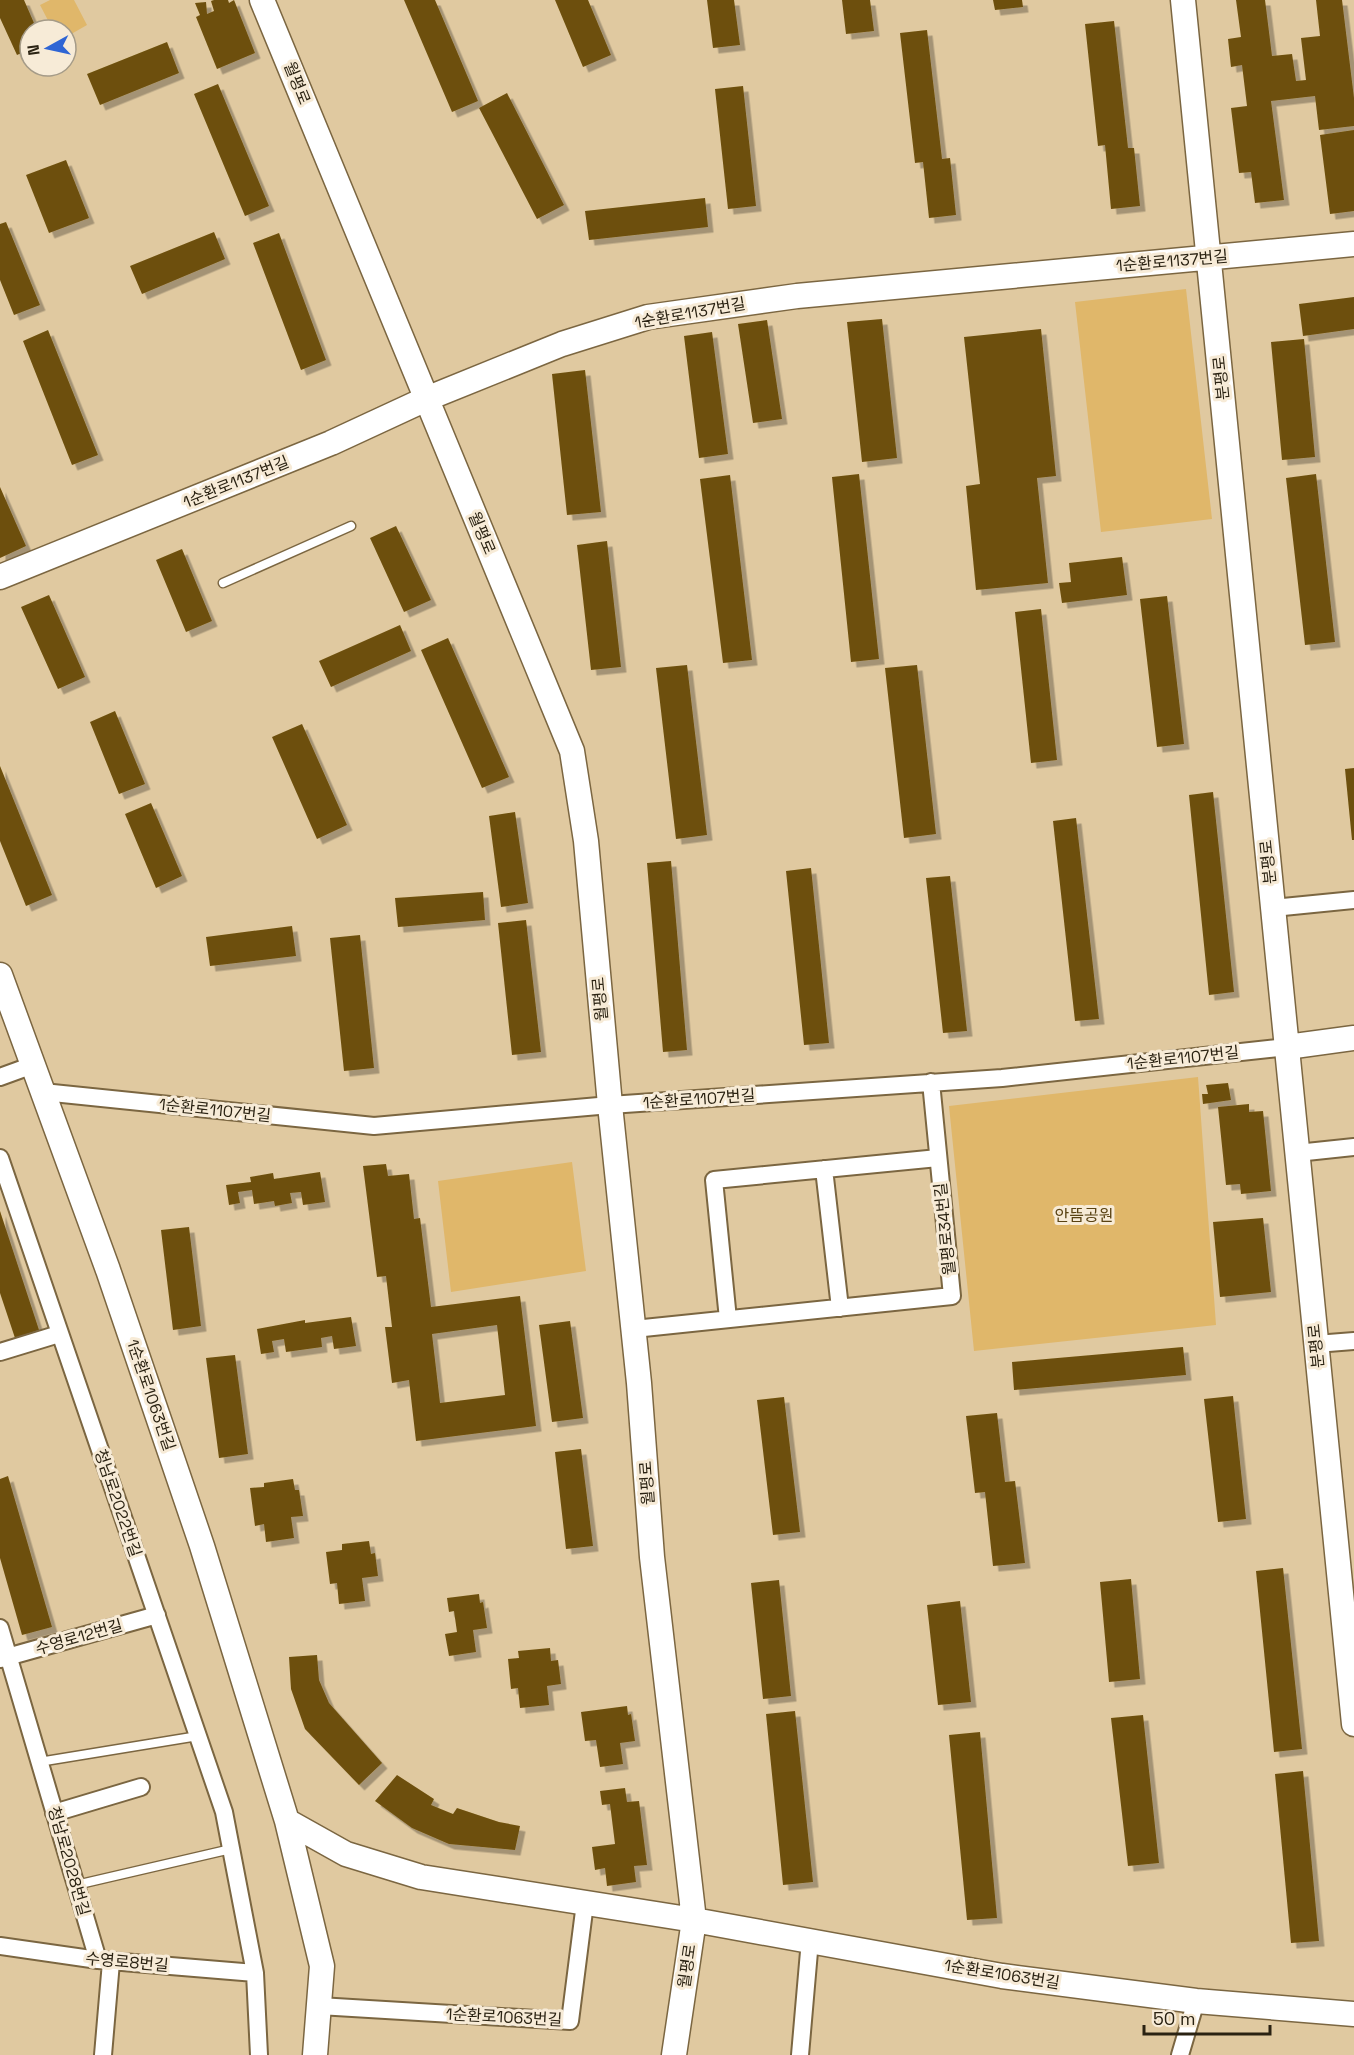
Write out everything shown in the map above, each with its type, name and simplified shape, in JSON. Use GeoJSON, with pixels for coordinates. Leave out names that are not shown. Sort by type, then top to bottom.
{"type":"FeatureCollection","features":[{"type":"Feature","properties":{"kind":"street","name":"월평로"},"geometry":{"type":"LineString","coordinates":[[264,0],[572,751],[586,841],[610,1105],[634,1329],[652,1557],[694,1920],[674,2055]]}},
{"type":"Feature","properties":{"kind":"street","name":"분평로"},"geometry":{"type":"LineString","coordinates":[[1183,0],[1354,1724]]}},
{"type":"Feature","properties":{"kind":"street","name":"1순환로1137번길"},"geometry":{"type":"LineString","coordinates":[[0,578],[331,443],[426,399],[562,344],[648,317],[797,296],[1354,244]]}},
{"type":"Feature","properties":{"kind":"street"},"geometry":{"type":"LineString","coordinates":[[1273,908],[1354,900]]}},
{"type":"Feature","properties":{"kind":"street","name":"1순환로1063번길"},"geometry":{"type":"LineString","coordinates":[[0,975],[108,1270],[202,1546],[287,1821],[322,1966],[315,2055]]}},
{"type":"Feature","properties":{"kind":"street","name":"1순환로1107번길"},"geometry":{"type":"LineString","coordinates":[[43,1092],[374,1126],[610,1105],[1002,1078],[1354,1038]]}},
{"type":"Feature","properties":{"kind":"street"},"geometry":{"type":"LineString","coordinates":[[0,1077],[33,1065]]}},
{"type":"Feature","properties":{"kind":"street","name":"월평로34번길"},"geometry":{"type":"LineString","coordinates":[[634,1329],[951,1296],[931,1082]]}},
{"type":"Feature","properties":{"kind":"street"},"geometry":{"type":"LineString","coordinates":[[1297,1153],[1354,1147]]}},
{"type":"Feature","properties":{"kind":"street","name":"청남로2022번길"},"geometry":{"type":"LineString","coordinates":[[0,1158],[224,1812],[255,1973],[259,2055]]}},
{"type":"Feature","properties":{"kind":"street","name":"월평로34번길"},"geometry":{"type":"LineString","coordinates":[[728,1319],[714,1180],[938,1158]]}},
{"type":"Feature","properties":{"kind":"street"},"geometry":{"type":"LineString","coordinates":[[824,1169],[840,1308]]}},
{"type":"Feature","properties":{"kind":"street"},"geometry":{"type":"LineString","coordinates":[[0,1352],[59,1334]]}},
{"type":"Feature","properties":{"kind":"street"},"geometry":{"type":"LineString","coordinates":[[1316,1344],[1354,1341]]}},
{"type":"Feature","properties":{"kind":"street","name":"수영로12번길"},"geometry":{"type":"LineString","coordinates":[[4,1658],[157,1615]]}},
{"type":"Feature","properties":{"kind":"street","name":"청남로2028번길"},"geometry":{"type":"LineString","coordinates":[[0,1628],[4,1658],[39,1762],[76,1885],[104,1961],[103,2055]]}},
{"type":"Feature","properties":{"kind":"street"},"geometry":{"type":"LineString","coordinates":[[54,1813],[141,1787]]}},
{"type":"Feature","properties":{"kind":"street","name":"1순환로1063번길"},"geometry":{"type":"LineString","coordinates":[[287,1821],[346,1854],[421,1877],[694,1920],[1002,1976],[1196,2001],[1354,2014]]}},
{"type":"Feature","properties":{"kind":"street","name":"1순환로1063번길"},"geometry":{"type":"LineString","coordinates":[[319,2006],[570,2021],[585,1903]]}},
{"type":"Feature","properties":{"kind":"street"},"geometry":{"type":"LineString","coordinates":[[800,2055],[810,1940]]}},
{"type":"Feature","properties":{"kind":"street","name":"수영로8번길"},"geometry":{"type":"LineString","coordinates":[[0,1946],[104,1961],[255,1973]]}},
{"type":"Feature","properties":{"kind":"street"},"geometry":{"type":"LineString","coordinates":[[1180,2055],[1196,2001]]}},
{"type":"Feature","properties":{"kind":"lane"},"geometry":{"type":"LineString","coordinates":[[223,582],[351,526]]}},
{"type":"Feature","properties":{"kind":"lane"},"geometry":{"type":"LineString","coordinates":[[39,1762],[198,1736]]}},
{"type":"Feature","properties":{"kind":"lane"},"geometry":{"type":"LineString","coordinates":[[76,1885],[231,1849]]}},
{"type":"Feature","properties":{"kind":"green space"},"geometry":{"type":"Polygon","coordinates":[[[50,0],[74,0],[87,25],[78,30],[78,18],[47,18],[40,5],[50,0]]]}},
{"type":"Feature","properties":{"kind":"green space"},"geometry":{"type":"Polygon","coordinates":[[[1186,289],[1212,519],[1101,532],[1075,302],[1186,289]]]}},
{"type":"Feature","properties":{"kind":"green space","name":"안뜸공원"},"geometry":{"type":"Polygon","coordinates":[[[1198,1077],[1216,1325],[974,1351],[949,1106],[1198,1077]]]}},
{"type":"Feature","properties":{"kind":"green space"},"geometry":{"type":"Polygon","coordinates":[[[572,1162],[586,1271],[451,1292],[438,1181],[572,1162]]]}},
{"type":"Feature","properties":{"kind":"building"},"geometry":{"type":"Polygon","coordinates":[[[0,0],[24,0],[32,18],[18,18],[18,55],[17,55],[0,18],[0,0]]]}},
{"type":"Feature","properties":{"kind":"building"},"geometry":{"type":"Polygon","coordinates":[[[228,0],[229,3],[234,0],[255,53],[217,69],[196,17],[200,15],[195,3],[206,2],[207,14],[214,11],[211,1],[228,0]]]}},
{"type":"Feature","properties":{"kind":"building"},"geometry":{"type":"Polygon","coordinates":[[[404,0],[435,0],[478,101],[452,112],[404,0]]]}},
{"type":"Feature","properties":{"kind":"building"},"geometry":{"type":"Polygon","coordinates":[[[555,0],[588,0],[611,55],[583,67],[555,0]]]}},
{"type":"Feature","properties":{"kind":"building"},"geometry":{"type":"Polygon","coordinates":[[[707,0],[734,0],[740,45],[713,48],[707,0]]]}},
{"type":"Feature","properties":{"kind":"building"},"geometry":{"type":"Polygon","coordinates":[[[842,0],[870,0],[874,31],[846,34],[842,0]]]}},
{"type":"Feature","properties":{"kind":"building"},"geometry":{"type":"Polygon","coordinates":[[[993,0],[1022,0],[1023,7],[995,10],[993,0]]]}},
{"type":"Feature","properties":{"kind":"building"},"geometry":{"type":"Polygon","coordinates":[[[1236,0],[1265,0],[1272,56],[1292,54],[1296,81],[1306,80],[1301,38],[1320,36],[1316,0],[1342,0],[1354,98],[1354,126],[1319,130],[1315,96],[1271,101],[1284,200],[1255,203],[1251,172],[1239,173],[1231,108],[1247,106],[1242,65],[1231,67],[1228,39],[1241,37],[1236,0]]]}},
{"type":"Feature","properties":{"kind":"building"},"geometry":{"type":"Polygon","coordinates":[[[1114,21],[1128,148],[1134,148],[1140,206],[1111,209],[1105,145],[1098,146],[1085,24],[1114,21]]]}},
{"type":"Feature","properties":{"kind":"building"},"geometry":{"type":"Polygon","coordinates":[[[927,30],[942,159],[950,158],[956,215],[929,218],[923,162],[915,163],[900,33],[927,30]]]}},
{"type":"Feature","properties":{"kind":"building"},"geometry":{"type":"Polygon","coordinates":[[[167,42],[179,73],[100,105],[87,74],[167,42]]]}},
{"type":"Feature","properties":{"kind":"building"},"geometry":{"type":"Polygon","coordinates":[[[218,84],[269,206],[245,216],[194,94],[218,84]]]}},
{"type":"Feature","properties":{"kind":"building"},"geometry":{"type":"Polygon","coordinates":[[[743,86],[756,206],[728,209],[715,89],[743,86]]]}},
{"type":"Feature","properties":{"kind":"building"},"geometry":{"type":"Polygon","coordinates":[[[507,93],[564,205],[537,219],[479,108],[507,93]]]}},
{"type":"Feature","properties":{"kind":"building"},"geometry":{"type":"Polygon","coordinates":[[[1354,130],[1354,211],[1330,214],[1320,135],[1354,130]]]}},
{"type":"Feature","properties":{"kind":"building"},"geometry":{"type":"Polygon","coordinates":[[[66,160],[89,218],[49,233],[26,175],[66,160]]]}},
{"type":"Feature","properties":{"kind":"building"},"geometry":{"type":"Polygon","coordinates":[[[705,198],[708,227],[589,240],[585,211],[705,198]]]}},
{"type":"Feature","properties":{"kind":"building"},"geometry":{"type":"Polygon","coordinates":[[[6,222],[40,305],[14,315],[0,280],[0,224],[6,222]]]}},
{"type":"Feature","properties":{"kind":"building"},"geometry":{"type":"Polygon","coordinates":[[[214,232],[225,259],[142,294],[130,266],[214,232]]]}},
{"type":"Feature","properties":{"kind":"building"},"geometry":{"type":"Polygon","coordinates":[[[279,233],[326,360],[301,370],[253,243],[279,233]]]}},
{"type":"Feature","properties":{"kind":"building"},"geometry":{"type":"Polygon","coordinates":[[[1354,297],[1354,329],[1303,336],[1299,304],[1354,297]]]}},
{"type":"Feature","properties":{"kind":"building"},"geometry":{"type":"Polygon","coordinates":[[[882,319],[897,458],[862,462],[847,322],[882,319]]]}},
{"type":"Feature","properties":{"kind":"building"},"geometry":{"type":"Polygon","coordinates":[[[767,320],[782,419],[753,423],[738,324],[767,320]]]}},
{"type":"Feature","properties":{"kind":"building"},"geometry":{"type":"Polygon","coordinates":[[[1041,329],[1056,476],[1037,478],[1048,583],[976,590],[966,486],[980,484],[964,337],[1041,329]]]}},
{"type":"Feature","properties":{"kind":"building"},"geometry":{"type":"Polygon","coordinates":[[[48,330],[98,455],[72,465],[23,341],[48,330]]]}},
{"type":"Feature","properties":{"kind":"building"},"geometry":{"type":"Polygon","coordinates":[[[712,332],[728,454],[699,458],[684,336],[712,332]]]}},
{"type":"Feature","properties":{"kind":"building"},"geometry":{"type":"Polygon","coordinates":[[[1304,339],[1315,457],[1282,460],[1271,342],[1304,339]]]}},
{"type":"Feature","properties":{"kind":"building"},"geometry":{"type":"Polygon","coordinates":[[[585,370],[601,512],[567,515],[552,374],[585,370]]]}},
{"type":"Feature","properties":{"kind":"building"},"geometry":{"type":"Polygon","coordinates":[[[859,474],[879,659],[851,662],[832,477],[859,474]]]}},
{"type":"Feature","properties":{"kind":"building"},"geometry":{"type":"Polygon","coordinates":[[[1316,474],[1335,642],[1305,645],[1286,478],[1316,474]]]}},
{"type":"Feature","properties":{"kind":"building"},"geometry":{"type":"Polygon","coordinates":[[[730,475],[752,660],[723,663],[700,479],[730,475]]]}},
{"type":"Feature","properties":{"kind":"building"},"geometry":{"type":"Polygon","coordinates":[[[0,487],[26,546],[0,558],[0,487]]]}},
{"type":"Feature","properties":{"kind":"building"},"geometry":{"type":"Polygon","coordinates":[[[396,526],[431,600],[404,612],[370,538],[396,526]]]}},
{"type":"Feature","properties":{"kind":"building"},"geometry":{"type":"Polygon","coordinates":[[[607,541],[621,667],[591,670],[577,545],[607,541]]]}},
{"type":"Feature","properties":{"kind":"building"},"geometry":{"type":"Polygon","coordinates":[[[182,549],[212,621],[186,632],[156,560],[182,549]]]}},
{"type":"Feature","properties":{"kind":"building"},"geometry":{"type":"Polygon","coordinates":[[[1122,557],[1127,595],[1062,603],[1059,583],[1071,582],[1069,563],[1122,557]]]}},
{"type":"Feature","properties":{"kind":"building"},"geometry":{"type":"Polygon","coordinates":[[[49,595],[85,677],[58,689],[21,607],[49,595]]]}},
{"type":"Feature","properties":{"kind":"building"},"geometry":{"type":"Polygon","coordinates":[[[1167,596],[1184,744],[1157,747],[1140,599],[1167,596]]]}},
{"type":"Feature","properties":{"kind":"building"},"geometry":{"type":"Polygon","coordinates":[[[1041,609],[1057,760],[1031,763],[1015,612],[1041,609]]]}},
{"type":"Feature","properties":{"kind":"building"},"geometry":{"type":"Polygon","coordinates":[[[400,625],[411,651],[331,687],[319,661],[400,625]]]}},
{"type":"Feature","properties":{"kind":"building"},"geometry":{"type":"Polygon","coordinates":[[[448,638],[509,777],[482,788],[421,650],[448,638]]]}},
{"type":"Feature","properties":{"kind":"building"},"geometry":{"type":"Polygon","coordinates":[[[687,665],[707,835],[676,839],[656,668],[687,665]]]}},
{"type":"Feature","properties":{"kind":"building"},"geometry":{"type":"Polygon","coordinates":[[[917,665],[936,834],[904,838],[885,668],[917,665]]]}},
{"type":"Feature","properties":{"kind":"building"},"geometry":{"type":"Polygon","coordinates":[[[115,711],[145,784],[119,794],[90,722],[115,711]]]}},
{"type":"Feature","properties":{"kind":"building"},"geometry":{"type":"Polygon","coordinates":[[[302,724],[347,825],[317,839],[272,737],[302,724]]]}},
{"type":"Feature","properties":{"kind":"building"},"geometry":{"type":"Polygon","coordinates":[[[0,766],[52,895],[26,906],[0,841],[0,766]]]}},
{"type":"Feature","properties":{"kind":"building"},"geometry":{"type":"Polygon","coordinates":[[[1354,768],[1354,840],[1352,840],[1345,769],[1354,768]]]}},
{"type":"Feature","properties":{"kind":"building"},"geometry":{"type":"Polygon","coordinates":[[[1213,792],[1234,992],[1209,995],[1189,795],[1213,792]]]}},
{"type":"Feature","properties":{"kind":"building"},"geometry":{"type":"Polygon","coordinates":[[[151,803],[182,876],[156,888],[125,814],[151,803]]]}},
{"type":"Feature","properties":{"kind":"building"},"geometry":{"type":"Polygon","coordinates":[[[515,812],[528,903],[501,907],[489,816],[515,812]]]}},
{"type":"Feature","properties":{"kind":"building"},"geometry":{"type":"Polygon","coordinates":[[[1076,818],[1099,1019],[1075,1021],[1053,821],[1076,818]]]}},
{"type":"Feature","properties":{"kind":"building"},"geometry":{"type":"Polygon","coordinates":[[[671,861],[687,1050],[663,1052],[647,863],[671,861]]]}},
{"type":"Feature","properties":{"kind":"building"},"geometry":{"type":"Polygon","coordinates":[[[811,868],[829,1043],[804,1045],[786,871],[811,868]]]}},
{"type":"Feature","properties":{"kind":"building"},"geometry":{"type":"Polygon","coordinates":[[[950,876],[967,1031],[943,1033],[926,878],[950,876]]]}},
{"type":"Feature","properties":{"kind":"building"},"geometry":{"type":"Polygon","coordinates":[[[483,892],[485,920],[398,927],[395,898],[483,892]]]}},
{"type":"Feature","properties":{"kind":"building"},"geometry":{"type":"Polygon","coordinates":[[[526,920],[541,1052],[512,1055],[498,923],[526,920]]]}},
{"type":"Feature","properties":{"kind":"building"},"geometry":{"type":"Polygon","coordinates":[[[292,926],[296,956],[210,966],[206,937],[292,926]]]}},
{"type":"Feature","properties":{"kind":"building"},"geometry":{"type":"Polygon","coordinates":[[[360,935],[374,1068],[344,1071],[330,938],[360,935]]]}},
{"type":"Feature","properties":{"kind":"building"},"geometry":{"type":"Polygon","coordinates":[[[1228,1083],[1231,1100],[1203,1104],[1202,1094],[1208,1094],[1206,1085],[1228,1083]]]}},
{"type":"Feature","properties":{"kind":"building"},"geometry":{"type":"Polygon","coordinates":[[[1249,1104],[1249,1112],[1263,1111],[1271,1191],[1241,1194],[1240,1184],[1226,1185],[1218,1107],[1249,1104]]]}},
{"type":"Feature","properties":{"kind":"building"},"geometry":{"type":"Polygon","coordinates":[[[386,1164],[388,1176],[409,1174],[414,1219],[420,1218],[431,1307],[520,1296],[536,1426],[416,1441],[409,1380],[392,1383],[385,1327],[392,1327],[386,1276],[377,1277],[363,1166],[386,1164]],[[497,1325],[432,1334],[440,1403],[505,1395],[497,1325]]]}},
{"type":"Feature","properties":{"kind":"building"},"geometry":{"type":"Polygon","coordinates":[[[320,1172],[325,1202],[303,1205],[301,1192],[290,1193],[292,1203],[275,1206],[274,1201],[254,1204],[252,1190],[238,1192],[240,1203],[229,1205],[226,1185],[251,1182],[250,1177],[273,1173],[274,1179],[320,1172]]]}},
{"type":"Feature","properties":{"kind":"building"},"geometry":{"type":"Polygon","coordinates":[[[0,1211],[39,1330],[15,1338],[0,1293],[0,1211]]]}},
{"type":"Feature","properties":{"kind":"building"},"geometry":{"type":"Polygon","coordinates":[[[1263,1218],[1271,1292],[1220,1297],[1213,1222],[1263,1218]]]}},
{"type":"Feature","properties":{"kind":"building"},"geometry":{"type":"Polygon","coordinates":[[[189,1227],[201,1326],[173,1330],[161,1230],[189,1227]]]}},
{"type":"Feature","properties":{"kind":"building"},"geometry":{"type":"Polygon","coordinates":[[[351,1317],[356,1346],[334,1349],[332,1336],[321,1338],[322,1347],[286,1352],[284,1339],[272,1341],[274,1352],[261,1354],[257,1329],[305,1320],[305,1323],[351,1317]]]}},
{"type":"Feature","properties":{"kind":"building"},"geometry":{"type":"Polygon","coordinates":[[[570,1321],[583,1418],[552,1422],[539,1325],[570,1321]]]}},
{"type":"Feature","properties":{"kind":"building"},"geometry":{"type":"Polygon","coordinates":[[[1183,1347],[1186,1375],[1014,1390],[1012,1362],[1183,1347]]]}},
{"type":"Feature","properties":{"kind":"building"},"geometry":{"type":"Polygon","coordinates":[[[235,1355],[248,1454],[219,1458],[206,1358],[235,1355]]]}},
{"type":"Feature","properties":{"kind":"building"},"geometry":{"type":"Polygon","coordinates":[[[1233,1396],[1246,1519],[1218,1522],[1204,1399],[1233,1396]]]}},
{"type":"Feature","properties":{"kind":"building"},"geometry":{"type":"Polygon","coordinates":[[[784,1397],[800,1532],[773,1535],[757,1400],[784,1397]]]}},
{"type":"Feature","properties":{"kind":"building"},"geometry":{"type":"Polygon","coordinates":[[[997,1413],[1005,1482],[1015,1481],[1025,1563],[993,1566],[985,1492],[975,1493],[966,1416],[997,1413]]]}},
{"type":"Feature","properties":{"kind":"building"},"geometry":{"type":"Polygon","coordinates":[[[581,1449],[593,1546],[566,1549],[555,1452],[581,1449]]]}},
{"type":"Feature","properties":{"kind":"building"},"geometry":{"type":"Polygon","coordinates":[[[8,1476],[52,1627],[22,1635],[0,1558],[0,1479],[8,1476]]]}},
{"type":"Feature","properties":{"kind":"building"},"geometry":{"type":"Polygon","coordinates":[[[293,1479],[295,1490],[299,1490],[303,1516],[291,1517],[294,1538],[266,1542],[264,1524],[255,1526],[250,1488],[264,1487],[264,1483],[293,1479]]]}},
{"type":"Feature","properties":{"kind":"building"},"geometry":{"type":"Polygon","coordinates":[[[369,1541],[371,1554],[375,1553],[378,1576],[362,1578],[365,1601],[339,1604],[337,1583],[330,1584],[326,1552],[342,1550],[342,1544],[369,1541]]]}},
{"type":"Feature","properties":{"kind":"building"},"geometry":{"type":"Polygon","coordinates":[[[1283,1568],[1302,1749],[1274,1752],[1256,1571],[1283,1568]]]}},
{"type":"Feature","properties":{"kind":"building"},"geometry":{"type":"Polygon","coordinates":[[[1131,1579],[1140,1679],[1109,1682],[1100,1582],[1131,1579]]]}},
{"type":"Feature","properties":{"kind":"building"},"geometry":{"type":"Polygon","coordinates":[[[779,1580],[791,1696],[763,1699],[751,1583],[779,1580]]]}},
{"type":"Feature","properties":{"kind":"building"},"geometry":{"type":"Polygon","coordinates":[[[479,1594],[480,1603],[483,1602],[487,1628],[473,1630],[476,1652],[449,1656],[445,1634],[457,1632],[454,1611],[449,1612],[447,1598],[479,1594]]]}},
{"type":"Feature","properties":{"kind":"building"},"geometry":{"type":"Polygon","coordinates":[[[960,1601],[971,1702],[938,1705],[927,1605],[960,1601]]]}},
{"type":"Feature","properties":{"kind":"building"},"geometry":{"type":"Polygon","coordinates":[[[550,1648],[551,1661],[558,1660],[561,1684],[547,1686],[549,1705],[520,1708],[518,1688],[511,1689],[508,1659],[519,1658],[518,1651],[550,1648]]]}},
{"type":"Feature","properties":{"kind":"building"},"geometry":{"type":"Polygon","coordinates":[[[317,1655],[319,1680],[329,1703],[382,1763],[359,1785],[305,1729],[291,1689],[289,1657],[317,1655]]]}},
{"type":"Feature","properties":{"kind":"building"},"geometry":{"type":"Polygon","coordinates":[[[627,1706],[628,1715],[631,1714],[635,1741],[620,1743],[623,1764],[600,1767],[596,1740],[585,1741],[581,1712],[627,1706]]]}},
{"type":"Feature","properties":{"kind":"building"},"geometry":{"type":"Polygon","coordinates":[[[795,1711],[813,1882],[783,1885],[766,1714],[795,1711]]]}},
{"type":"Feature","properties":{"kind":"building"},"geometry":{"type":"Polygon","coordinates":[[[1143,1715],[1159,1863],[1128,1866],[1111,1718],[1143,1715]]]}},
{"type":"Feature","properties":{"kind":"building"},"geometry":{"type":"Polygon","coordinates":[[[980,1732],[997,1918],[967,1920],[949,1735],[980,1732]]]}},
{"type":"Feature","properties":{"kind":"building"},"geometry":{"type":"Polygon","coordinates":[[[1303,1771],[1319,1941],[1291,1943],[1275,1774],[1303,1771]]]}},
{"type":"Feature","properties":{"kind":"building"},"geometry":{"type":"Polygon","coordinates":[[[397,1775],[434,1799],[431,1805],[453,1814],[457,1808],[499,1822],[520,1826],[515,1850],[449,1844],[412,1828],[375,1801],[397,1775]]]}},
{"type":"Feature","properties":{"kind":"building"},"geometry":{"type":"Polygon","coordinates":[[[625,1788],[627,1802],[639,1801],[647,1865],[634,1866],[636,1882],[607,1886],[605,1868],[595,1870],[592,1847],[615,1844],[610,1804],[602,1805],[600,1791],[625,1788]]]}}]}
